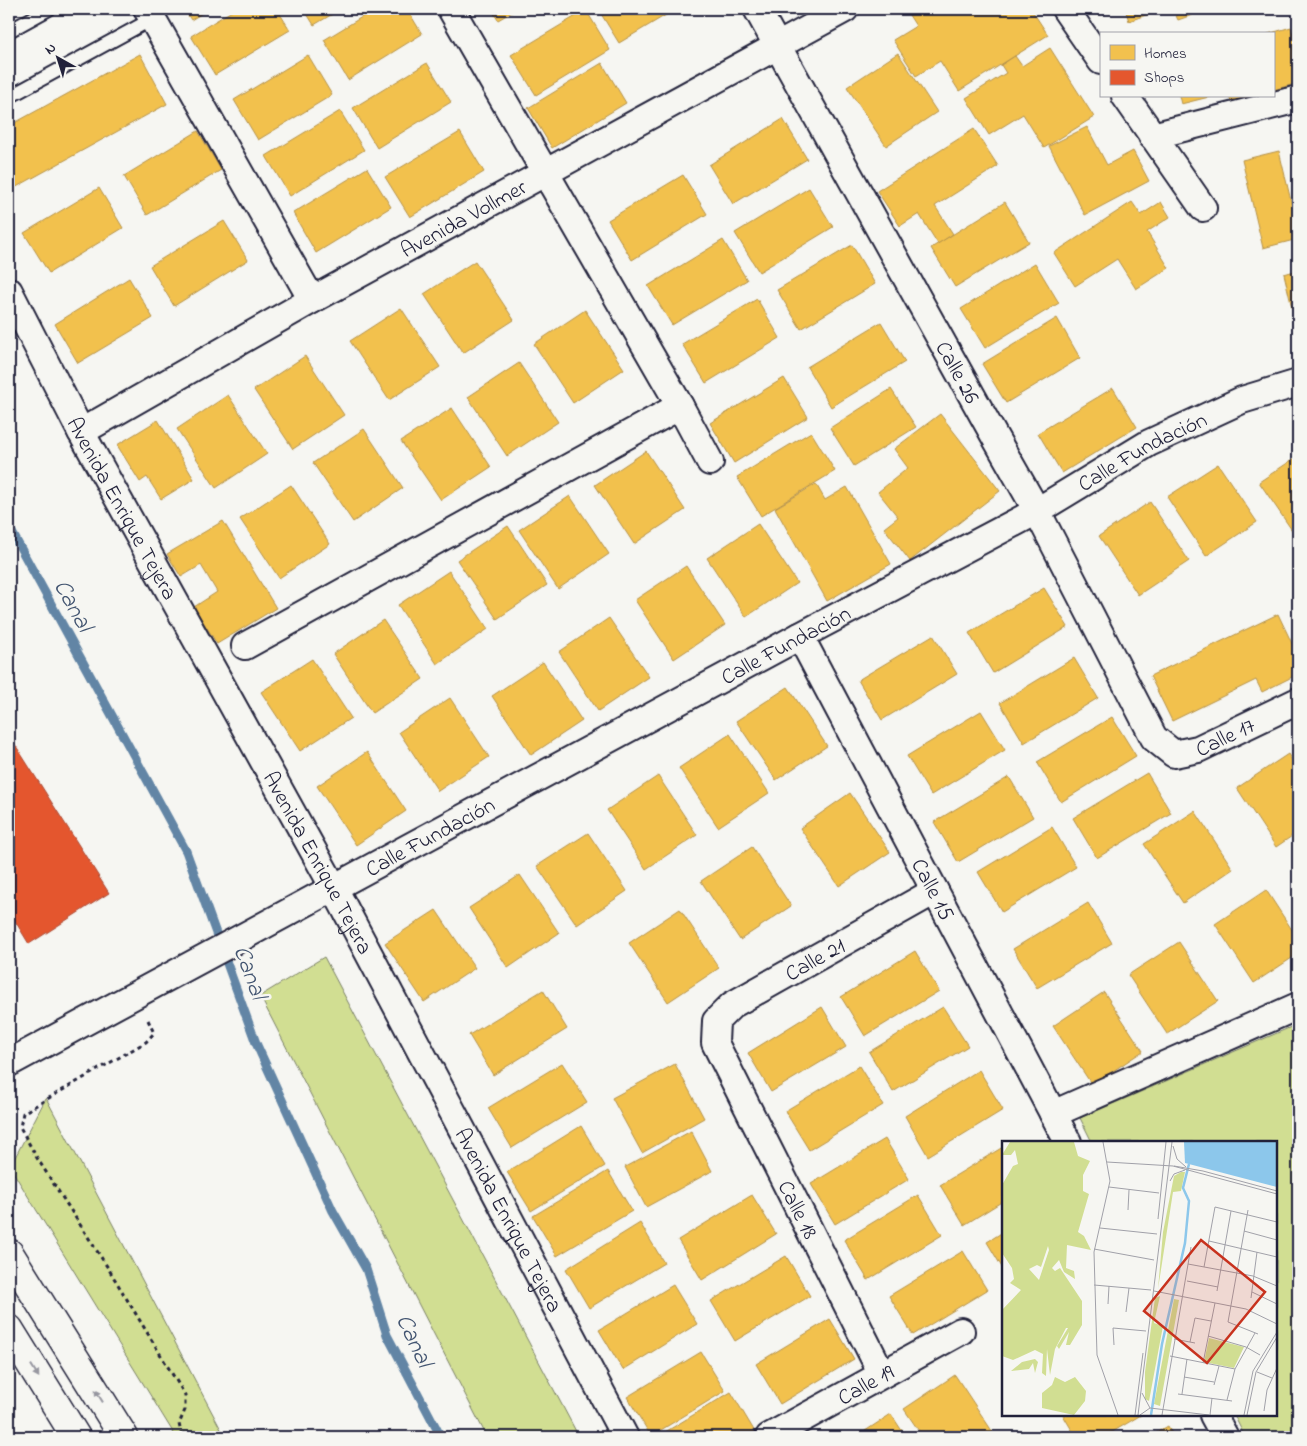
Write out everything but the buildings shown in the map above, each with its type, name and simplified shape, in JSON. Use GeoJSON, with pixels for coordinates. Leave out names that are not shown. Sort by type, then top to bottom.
{"type":"FeatureCollection","features":[{"type":"Feature","properties":{"kind":"main road"},"geometry":{"type":"LineString","coordinates":[[9,1253],[124,1437]]}},
{"type":"Feature","properties":{"kind":"main road"},"geometry":{"type":"LineString","coordinates":[[9,1329],[76,1437]]}},
{"type":"Feature","properties":{"kind":"street"},"geometry":{"type":"LineString","coordinates":[[451,9],[680,406],[710,462]]}},
{"type":"Feature","properties":{"kind":"street","name":"Calle 26"},"geometry":{"type":"LineString","coordinates":[[757,9],[1037,511],[1154,738]]}},
{"type":"Feature","properties":{"kind":"street","name":"Avenida Vollmer"},"geometry":{"type":"LineString","coordinates":[[81,432],[312,300],[845,9]]}},
{"type":"Feature","properties":{"kind":"street"},"geometry":{"type":"LineString","coordinates":[[1065,9],[1100,60]]}},
{"type":"Feature","properties":{"kind":"street"},"geometry":{"type":"LineString","coordinates":[[149,14],[312,300]]}},
{"type":"Feature","properties":{"kind":"street"},"geometry":{"type":"LineString","coordinates":[[1126,98],[1203,208]]}},
{"type":"Feature","properties":{"kind":"street"},"geometry":{"type":"LineString","coordinates":[[1152,136],[1298,99]]}},
{"type":"Feature","properties":{"kind":"street","name":"Avenida Enrique Tejera"},"geometry":{"type":"LineString","coordinates":[[9,291],[81,432],[334,888],[625,1437]]}},
{"type":"Feature","properties":{"kind":"street","name":"Calle Fundación"},"geometry":{"type":"LineString","coordinates":[[138,994],[800,636],[1037,511],[1149,443],[1242,400],[1298,384]]}},
{"type":"Feature","properties":{"kind":"street"},"geometry":{"type":"LineString","coordinates":[[245,646],[680,406]]}},
{"type":"Feature","properties":{"kind":"street","name":"Calle 15"},"geometry":{"type":"LineString","coordinates":[[800,636],[1067,1141]]}},
{"type":"Feature","properties":{"kind":"street","name":"Calle 17"},"geometry":{"type":"LineString","coordinates":[[1154,738],[1174,754],[1198,750],[1298,702]]}},
{"type":"Feature","properties":{"kind":"street","name":"Calle 21"},"geometry":{"type":"LineString","coordinates":[[715,1043],[716,1021],[732,1005],[935,891]]}},
{"type":"Feature","properties":{"kind":"street"},"geometry":{"type":"LineString","coordinates":[[9,1064],[138,994]]}},
{"type":"Feature","properties":{"kind":"street"},"geometry":{"type":"LineString","coordinates":[[1053,1114],[1298,1006]]}},
{"type":"Feature","properties":{"kind":"street","name":"Calle 18"},"geometry":{"type":"LineString","coordinates":[[715,1043],[882,1374]]}},
{"type":"Feature","properties":{"kind":"street","name":"Calle 19"},"geometry":{"type":"LineString","coordinates":[[769,1437],[961,1331]]}},
{"type":"Feature","properties":{"kind":"street"},"geometry":{"type":"LineString","coordinates":[[1214,1416],[1225,1437]]}},
{"type":"Feature","properties":{"kind":"lane"},"geometry":{"type":"LineString","coordinates":[[9,31],[49,9]]}},
{"type":"Feature","properties":{"kind":"lane"},"geometry":{"type":"LineString","coordinates":[[9,96],[149,14]]}},
{"type":"Feature","properties":{"kind":"path"},"geometry":{"type":"LineString","coordinates":[[138,994],[154,1033],[146,1042],[23,1113],[20,1127],[37,1158],[108,1268],[185,1395],[186,1410],[179,1424],[182,1437]]}},
{"type":"Feature","properties":{"kind":"green space"},"geometry":{"type":"Polygon","coordinates":[[[324,957],[579,1437],[487,1437],[260,996],[324,957]]]}},
{"type":"Feature","properties":{"kind":"green space"},"geometry":{"type":"Polygon","coordinates":[[[1298,1024],[1298,1437],[1245,1437],[1234,1416],[1277,1416],[1277,1141],[1092,1141],[1080,1118],[1298,1024]]]}},
{"type":"Feature","properties":{"kind":"green space"},"geometry":{"type":"Polygon","coordinates":[[[46,1098],[225,1437],[176,1437],[10,1167],[46,1098]]]}},
{"type":"Feature","properties":{"kind":"waterway","name":"Canal"},"geometry":{"type":"LineString","coordinates":[[9,527],[186,851],[256,1043],[333,1211],[366,1269],[387,1335],[441,1437]]}}]}
